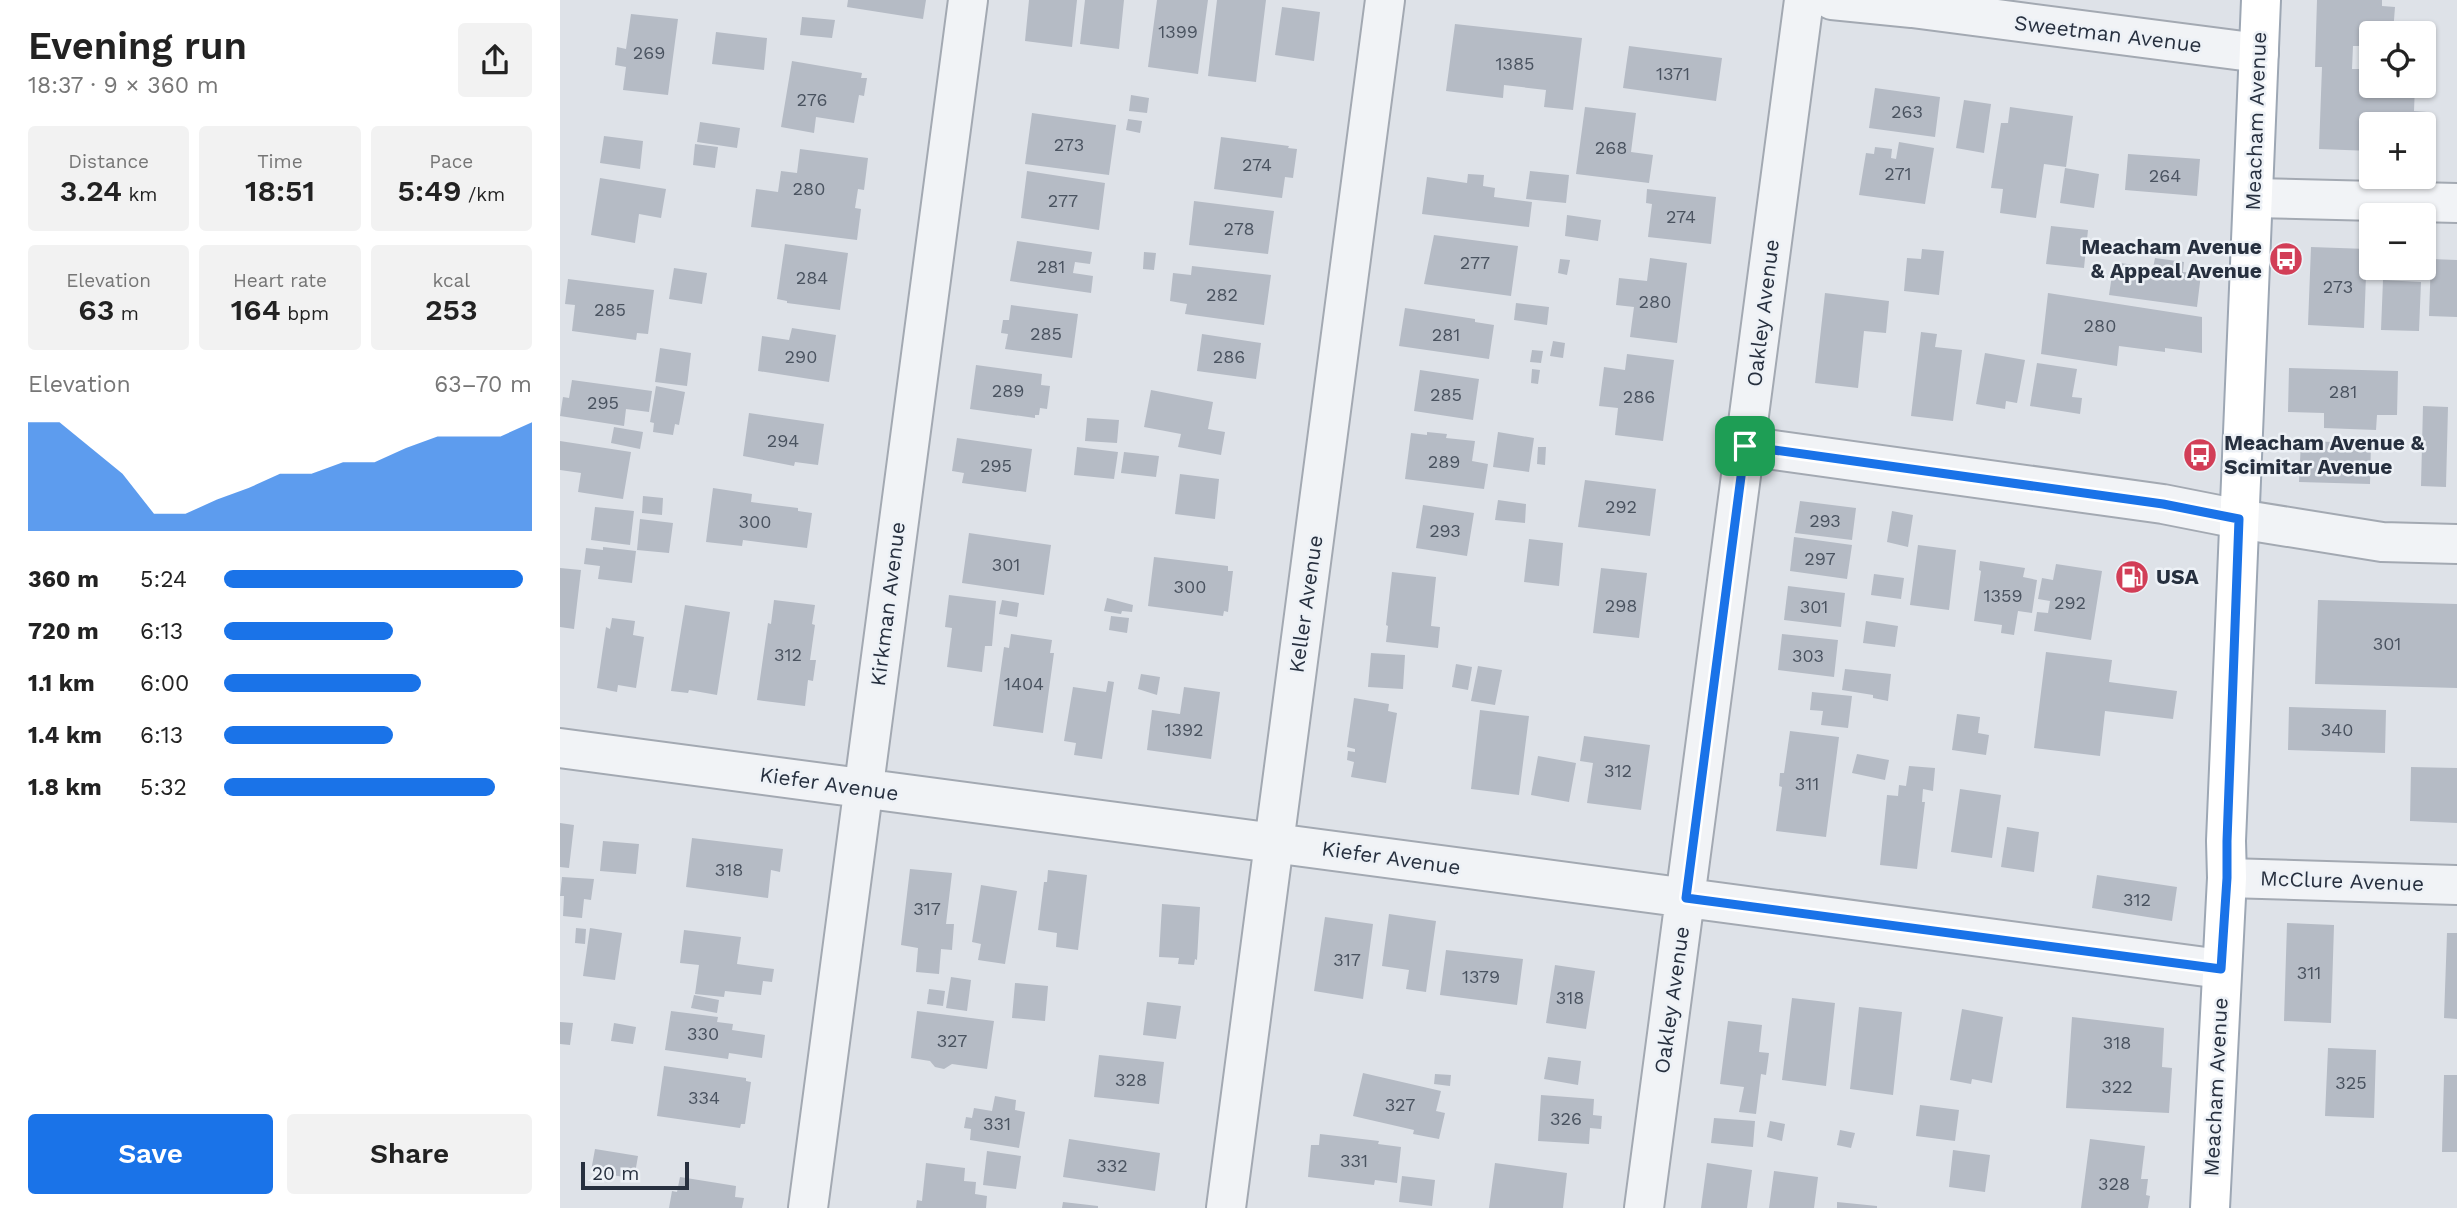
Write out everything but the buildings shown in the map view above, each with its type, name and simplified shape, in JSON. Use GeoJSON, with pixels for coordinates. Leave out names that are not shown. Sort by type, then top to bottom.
{"type":"FeatureCollection","features":[{"type":"Feature","properties":{"kind":"main road","name":"Meacham Avenue"},"geometry":{"type":"LineString","coordinates":[[2210,1208],[2227,878],[2261,0]]}},
{"type":"Feature","properties":{"kind":"street","name":"Kirkman Avenue"},"geometry":{"type":"LineString","coordinates":[[808,1208],[968,0]]}},
{"type":"Feature","properties":{"kind":"street","name":"Keller Avenue"},"geometry":{"type":"LineString","coordinates":[[1226,1208],[1385,0]]}},
{"type":"Feature","properties":{"kind":"street","name":"Oakley Avenue"},"geometry":{"type":"LineString","coordinates":[[1644,1208],[1804,0]]}},
{"type":"Feature","properties":{"kind":"street","name":"Sweetman Avenue"},"geometry":{"type":"LineString","coordinates":[[1832,0],[1912,4],[2259,53]]}},
{"type":"Feature","properties":{"kind":"street"},"geometry":{"type":"LineString","coordinates":[[2253,198],[2457,203]]}},
{"type":"Feature","properties":{"kind":"street"},"geometry":{"type":"LineString","coordinates":[[1745,446],[2163,504],[2382,542],[2457,544]]}},
{"type":"Feature","properties":{"kind":"street","name":"Kiefer Avenue"},"geometry":{"type":"LineString","coordinates":[[560,748],[2221,969]]}},
{"type":"Feature","properties":{"kind":"street","name":"McClure Avenue"},"geometry":{"type":"LineString","coordinates":[[2227,878],[2457,885]]}},
{"type":"Feature","properties":{"kind":"place","name":"Meacham Avenue & Appeal Avenue"},"geometry":{"type":"Point","coordinates":[2286,259]}},
{"type":"Feature","properties":{"kind":"place","name":"Meacham Avenue & Scimitar Avenue"},"geometry":{"type":"Point","coordinates":[2200,455]}},
{"type":"Feature","properties":{"kind":"place","name":"USA"},"geometry":{"type":"Point","coordinates":[2132,577]}},
{"type":"Feature","properties":{"kind":"route"},"geometry":{"type":"LineString","coordinates":[[1745,446],[2163,504],[2239,519],[2227,878],[2221,969],[1686,898],[1745,446]]}}]}
